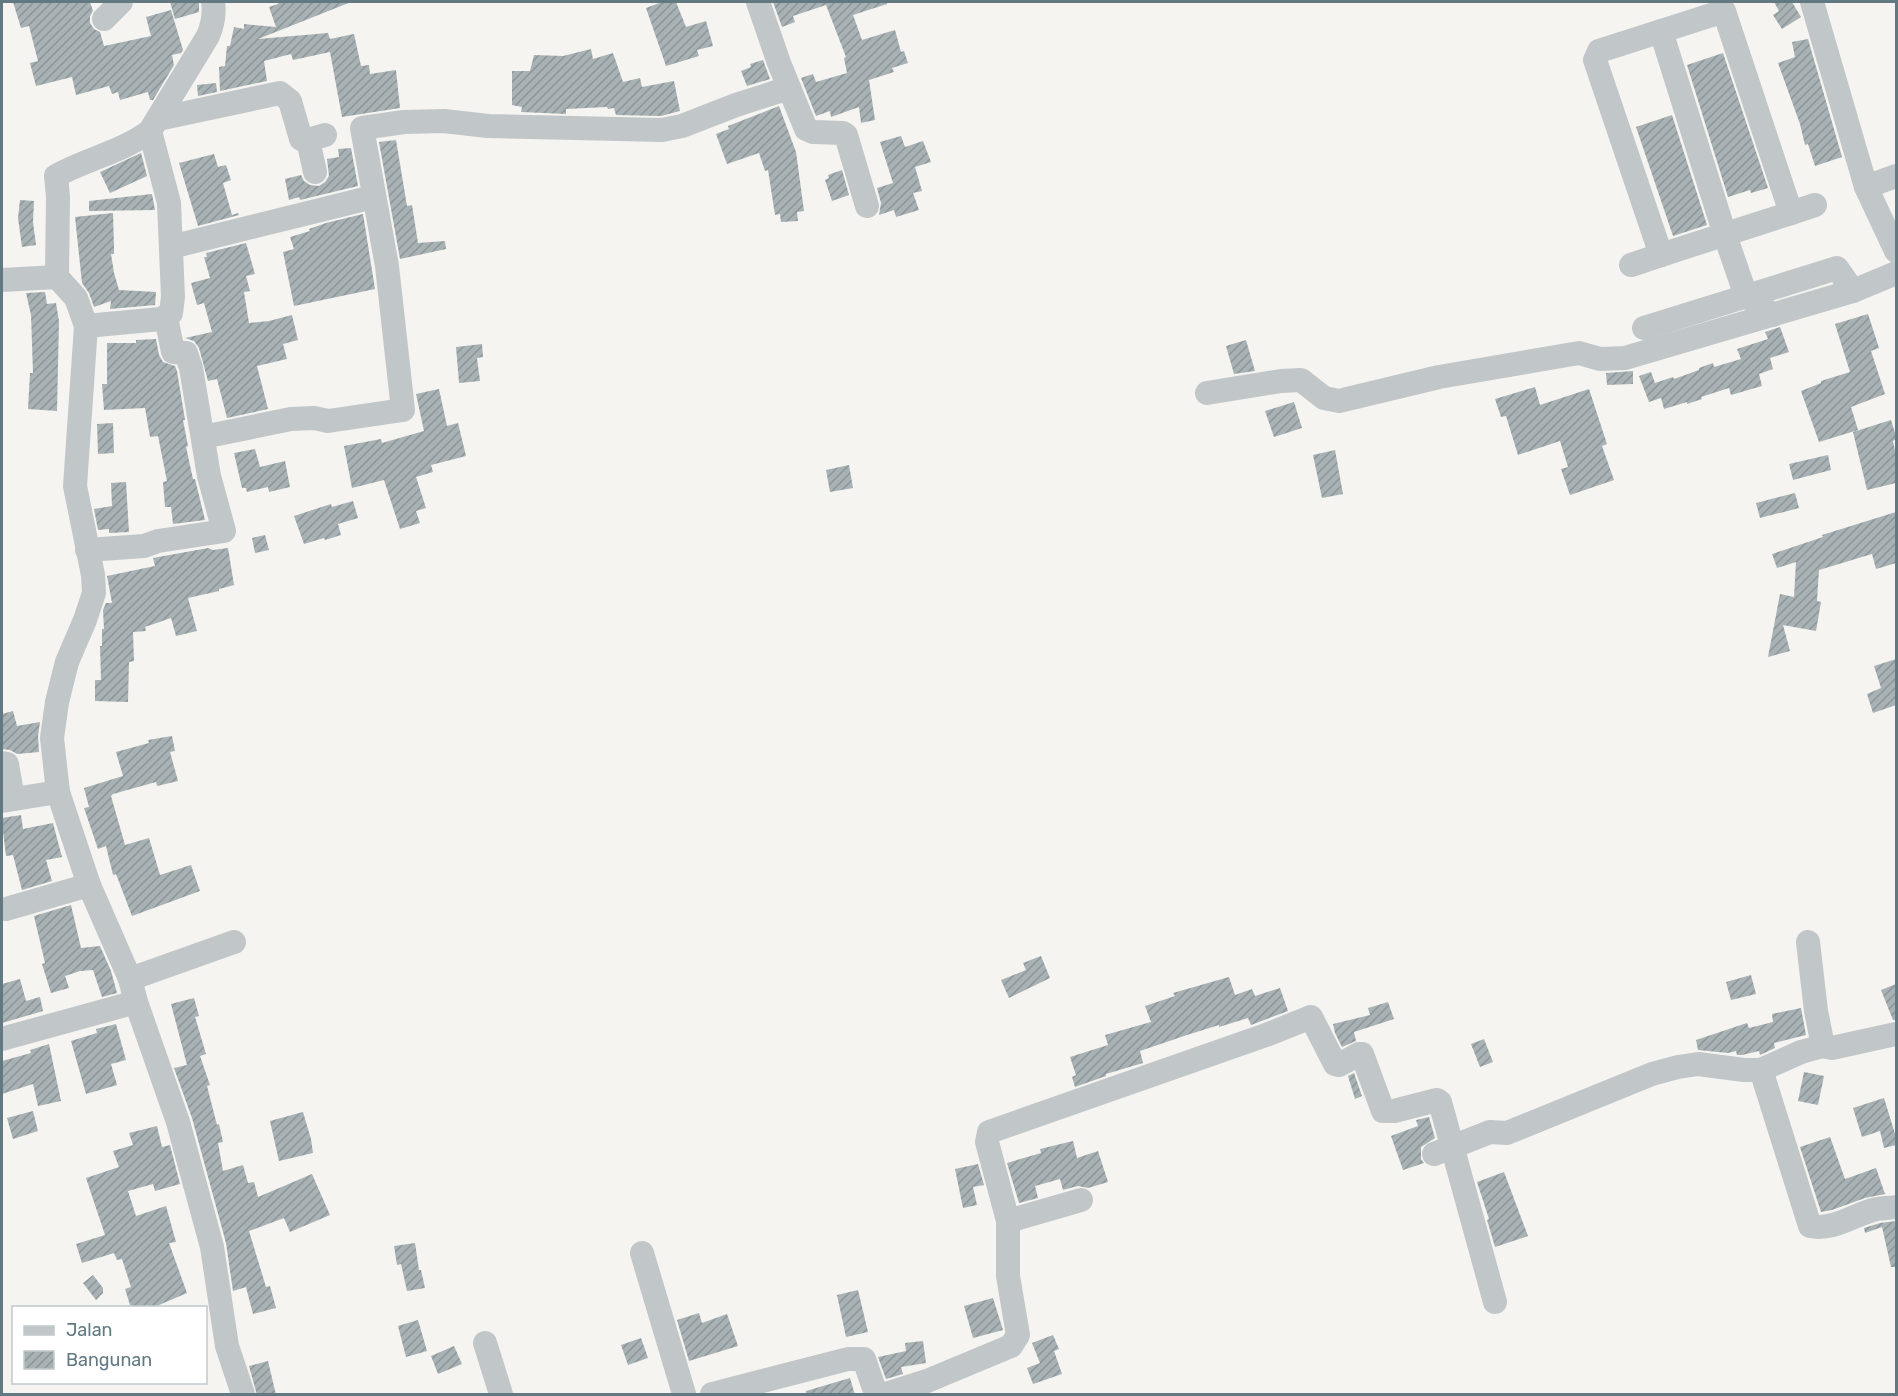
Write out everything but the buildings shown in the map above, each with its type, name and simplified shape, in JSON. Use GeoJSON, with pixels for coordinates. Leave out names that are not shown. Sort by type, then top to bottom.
{"type":"FeatureCollection","features":[{"type":"Feature","properties":{"kind":"street"},"geometry":{"type":"LineString","coordinates":[[104,19],[121,2]]}},
{"type":"Feature","properties":{"kind":"street"},"geometry":{"type":"LineString","coordinates":[[213,2],[212,26],[208,36],[154,125],[140,139],[56,176],[57,277],[76,298],[86,326],[75,486],[93,575],[94,593],[67,662],[57,702],[52,738],[58,792],[89,885],[133,991],[178,1122],[212,1247],[227,1346],[243,1395]]}},
{"type":"Feature","properties":{"kind":"street"},"geometry":{"type":"LineString","coordinates":[[758,2],[806,129],[810,132],[843,133],[848,139],[867,206]]}},
{"type":"Feature","properties":{"kind":"street"},"geometry":{"type":"LineString","coordinates":[[1812,2],[1866,187],[1896,251]]}},
{"type":"Feature","properties":{"kind":"street"},"geometry":{"type":"LineString","coordinates":[[1661,255],[1595,60],[1599,51],[1661,31],[1723,6],[1791,213]]}},
{"type":"Feature","properties":{"kind":"street"},"geometry":{"type":"LineString","coordinates":[[1661,31],[1746,296],[1773,315]]}},
{"type":"Feature","properties":{"kind":"street"},"geometry":{"type":"LineString","coordinates":[[203,437],[291,419],[314,418],[328,421],[403,410],[387,266],[362,128],[404,122],[444,121],[488,126],[662,130],[682,126],[789,88]]}},
{"type":"Feature","properties":{"kind":"street"},"geometry":{"type":"LineString","coordinates":[[154,125],[280,93],[290,101],[301,139],[316,138],[315,172]]}},
{"type":"Feature","properties":{"kind":"street"},"geometry":{"type":"LineString","coordinates":[[86,326],[161,319],[171,313],[173,297],[169,203],[154,125]]}},
{"type":"Feature","properties":{"kind":"street"},"geometry":{"type":"LineString","coordinates":[[1866,187],[1896,176]]}},
{"type":"Feature","properties":{"kind":"street"},"geometry":{"type":"LineString","coordinates":[[171,247],[373,197]]}},
{"type":"Feature","properties":{"kind":"street"},"geometry":{"type":"LineString","coordinates":[[1631,265],[1815,205]]}},
{"type":"Feature","properties":{"kind":"street"},"geometry":{"type":"LineString","coordinates":[[1644,328],[1837,268],[1853,291]]}},
{"type":"Feature","properties":{"kind":"street"},"geometry":{"type":"LineString","coordinates":[[1207,393],[1301,380],[1324,398],[1339,400],[1439,377],[1579,353],[1600,359],[1625,358],[1853,291],[1896,273]]}},
{"type":"Feature","properties":{"kind":"street"},"geometry":{"type":"LineString","coordinates":[[2,280],[57,277]]}},
{"type":"Feature","properties":{"kind":"street"},"geometry":{"type":"LineString","coordinates":[[87,550],[144,546],[159,541],[224,531],[213,493],[189,361],[186,353],[173,352],[166,317]]}},
{"type":"Feature","properties":{"kind":"street"},"geometry":{"type":"LineString","coordinates":[[2,763],[7,764],[7,800],[58,792]]}},
{"type":"Feature","properties":{"kind":"street"},"geometry":{"type":"LineString","coordinates":[[6,909],[89,885]]}},
{"type":"Feature","properties":{"kind":"street"},"geometry":{"type":"LineString","coordinates":[[2,1039],[133,991],[234,942]]}},
{"type":"Feature","properties":{"kind":"street"},"geometry":{"type":"LineString","coordinates":[[1808,942],[1816,1011],[1823,1046]]}},
{"type":"Feature","properties":{"kind":"street"},"geometry":{"type":"LineString","coordinates":[[886,1395],[1003,1351],[1016,1340],[1017,1323],[1008,1276],[1008,1221],[987,1142],[990,1132],[1266,1035],[1309,1017],[1335,1064],[1339,1065],[1362,1054],[1383,1111],[1394,1111],[1437,1100],[1440,1102],[1442,1150],[1495,1302]]}},
{"type":"Feature","properties":{"kind":"street"},"geometry":{"type":"LineString","coordinates":[[1442,1150],[1490,1132],[1507,1133],[1652,1074],[1678,1067],[1698,1064],[1761,1070],[1801,1052],[1823,1046],[1832,1048],[1896,1034]]}},
{"type":"Feature","properties":{"kind":"street"},"geometry":{"type":"LineString","coordinates":[[1761,1070],[1810,1226],[1820,1228],[1832,1226],[1876,1209],[1896,1207]]}},
{"type":"Feature","properties":{"kind":"street"},"geometry":{"type":"LineString","coordinates":[[1008,1221],[1081,1200]]}},
{"type":"Feature","properties":{"kind":"street"},"geometry":{"type":"LineString","coordinates":[[642,1253],[684,1395]]}},
{"type":"Feature","properties":{"kind":"street"},"geometry":{"type":"LineString","coordinates":[[485,1343],[501,1395]]}},
{"type":"Feature","properties":{"kind":"street"},"geometry":{"type":"LineString","coordinates":[[711,1395],[848,1359],[864,1359],[876,1395]]}}]}
